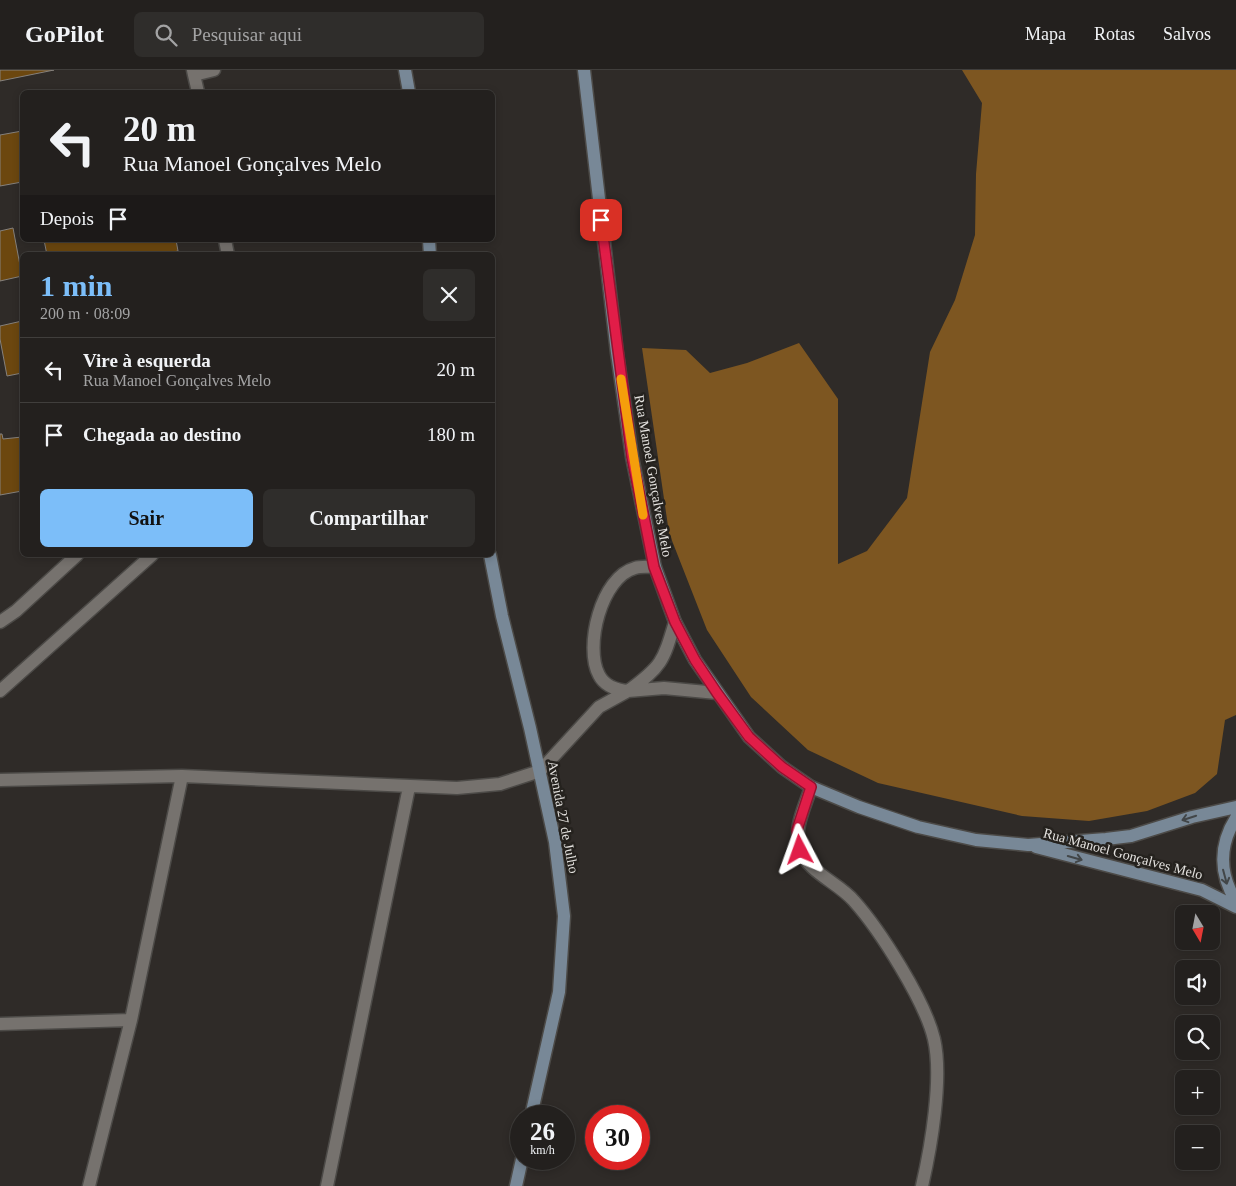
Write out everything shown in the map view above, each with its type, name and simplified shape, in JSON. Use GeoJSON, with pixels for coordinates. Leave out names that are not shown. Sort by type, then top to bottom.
{"type":"FeatureCollection","features":[{"type":"Feature","properties":{"kind":"street"},"geometry":{"type":"LineString","coordinates":[[198,90],[194,73],[214,70]]}},
{"type":"Feature","properties":{"kind":"street"},"geometry":{"type":"LineString","coordinates":[[405,70],[410,90]]}},
{"type":"Feature","properties":{"kind":"street","name":"Rua Manoel Gonçalves Melo"},"geometry":{"type":"LineString","coordinates":[[584,70],[617,353],[632,457],[654,567],[675,622],[695,660],[749,737],[782,767],[811,787],[860,807],[918,827],[976,840],[1028,845],[1202,890],[1236,907]]}},
{"type":"Feature","properties":{"kind":"street"},"geometry":{"type":"LineString","coordinates":[[0,622],[16,611],[75,557]]}},
{"type":"Feature","properties":{"kind":"street"},"geometry":{"type":"LineString","coordinates":[[0,691],[150,557]]}},
{"type":"Feature","properties":{"kind":"street","name":"Avenida 27 de Julho"},"geometry":{"type":"LineString","coordinates":[[490,557],[502,616],[540,771],[555,842],[564,916],[558,992],[533,1105]]}},
{"type":"Feature","properties":{"kind":"street"},"geometry":{"type":"LineString","coordinates":[[654,567],[634,568],[614,583],[598,610],[594,642],[596,664],[600,676],[614,690],[628,692],[664,688],[717,693]]}},
{"type":"Feature","properties":{"kind":"street"},"geometry":{"type":"LineString","coordinates":[[0,780],[182,776],[409,787],[457,788],[500,784],[540,771],[599,707],[628,692],[655,671],[665,656],[675,622]]}},
{"type":"Feature","properties":{"kind":"street"},"geometry":{"type":"LineString","coordinates":[[89,1186],[131,1020],[182,776]]}},
{"type":"Feature","properties":{"kind":"street"},"geometry":{"type":"LineString","coordinates":[[327,1186],[409,787]]}},
{"type":"Feature","properties":{"kind":"street"},"geometry":{"type":"LineString","coordinates":[[811,787],[797,830],[800,850],[813,868],[839,886],[861,910],[905,976],[934,1038],[936,1061],[935,1100],[922,1186]]}},
{"type":"Feature","properties":{"kind":"street","name":"Rua Manoel Gonçalves Melo"},"geometry":{"type":"LineString","coordinates":[[1028,845],[1131,836],[1192,817],[1236,807]]}},
{"type":"Feature","properties":{"kind":"street"},"geometry":{"type":"LineString","coordinates":[[1236,818],[1227,834],[1222,868],[1227,885],[1236,901]]}},
{"type":"Feature","properties":{"kind":"street"},"geometry":{"type":"LineString","coordinates":[[0,1024],[131,1020]]}},
{"type":"Feature","properties":{"kind":"street"},"geometry":{"type":"LineString","coordinates":[[516,1186],[520,1170]]}},
{"type":"Feature","properties":{"kind":"shaded area"},"geometry":{"type":"Polygon","coordinates":[[[962,70],[1236,70],[1236,715],[1225,720],[1217,774],[1195,793],[1147,811],[1089,821],[1022,816],[878,783],[808,750],[751,697],[707,630],[669,533],[642,348],[686,350],[710,373],[747,363],[799,343],[838,399],[838,564],[867,551],[907,498],[930,352],[955,300],[975,235],[976,174],[982,103],[962,70]]]}},
{"type":"Feature","properties":{"kind":"building"},"geometry":{"type":"Polygon","coordinates":[[[0,70],[54,70],[0,81],[0,70]]]}},
{"type":"Feature","properties":{"kind":"building"},"geometry":{"type":"Polygon","coordinates":[[[20,131],[20,182],[0,186],[0,135],[20,131]]]}},
{"type":"Feature","properties":{"kind":"building"},"geometry":{"type":"Polygon","coordinates":[[[13,228],[20,265],[20,276],[0,281],[0,231],[13,228]]]}},
{"type":"Feature","properties":{"kind":"building"},"geometry":{"type":"Polygon","coordinates":[[[44,242],[176,242],[178,251],[173,252],[46,252],[44,242]]]}},
{"type":"Feature","properties":{"kind":"building"},"geometry":{"type":"Polygon","coordinates":[[[20,321],[20,373],[7,376],[0,339],[0,326],[20,321]]]}},
{"type":"Feature","properties":{"kind":"building"},"geometry":{"type":"Polygon","coordinates":[[[0,434],[2,434],[3,439],[20,437],[20,491],[0,495],[0,434]]]}},
{"type":"Feature","properties":{"kind":"slow traffic"},"geometry":{"type":"LineString","coordinates":[[621,379],[632,457],[643,515]]}},
{"type":"Feature","properties":{"kind":"route"},"geometry":{"type":"LineString","coordinates":[[601,220],[632,457],[654,567],[675,622],[695,660],[717,693],[749,737],[782,767],[811,787],[797,830],[800,850]]}}]}
